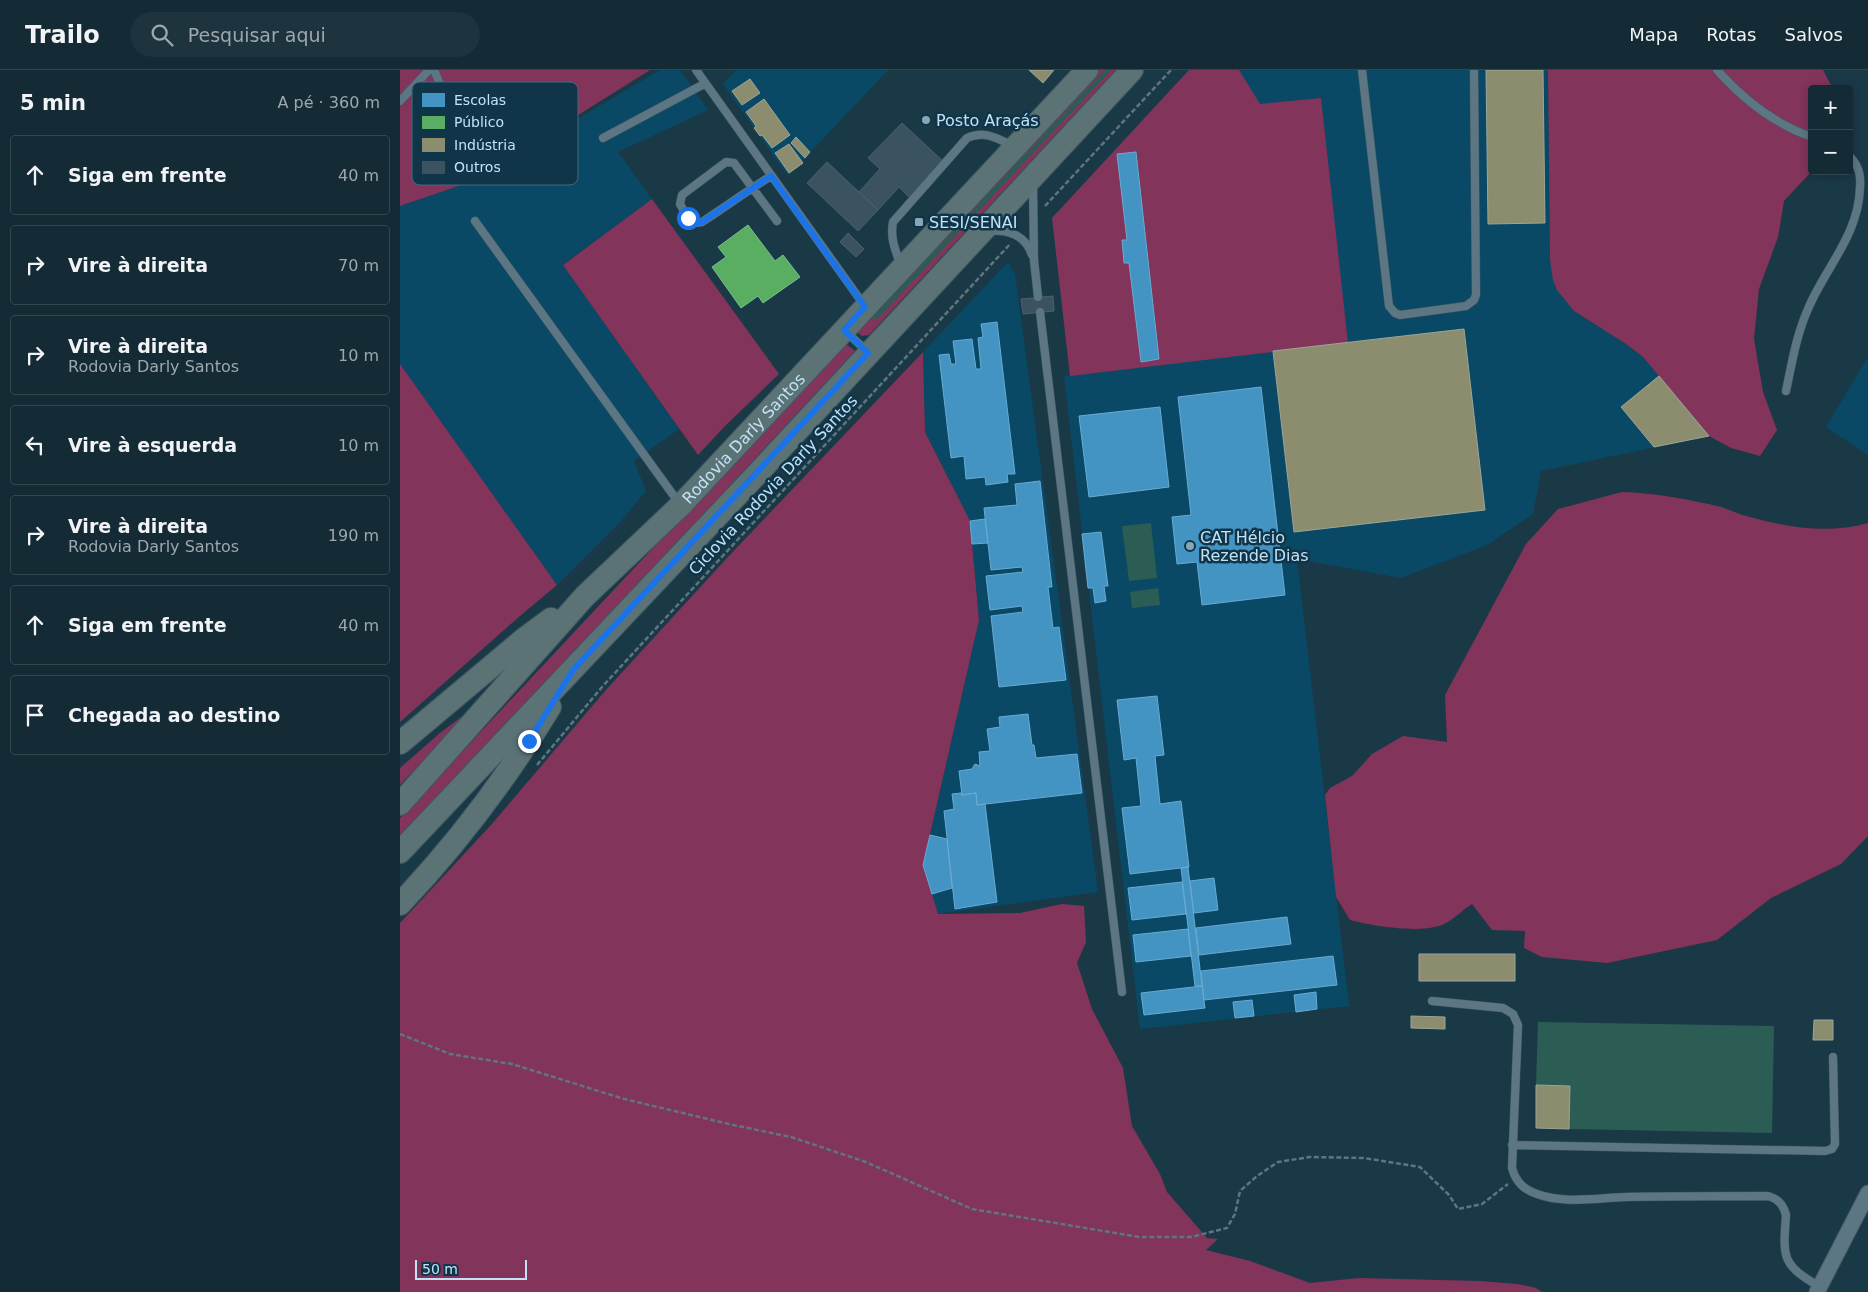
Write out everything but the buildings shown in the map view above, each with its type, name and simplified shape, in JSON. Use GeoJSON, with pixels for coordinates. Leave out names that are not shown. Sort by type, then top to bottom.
{"type":"FeatureCollection","features":[{"type":"Feature","properties":{"kind":"main road","name":"Rodovia Darly Santos"},"geometry":{"type":"LineString","coordinates":[[400,804],[585,596],[681,505],[1087,70]]}},
{"type":"Feature","properties":{"kind":"main road","name":"Rodovia Darly Santos"},"geometry":{"type":"LineString","coordinates":[[400,852],[573,670],[1132,70]]}},
{"type":"Feature","properties":{"kind":"main road"},"geometry":{"type":"LineString","coordinates":[[400,742],[524,639],[585,596]]}},
{"type":"Feature","properties":{"kind":"main road"},"geometry":{"type":"LineString","coordinates":[[400,904],[463,834],[490,799],[573,670]]}},
{"type":"Feature","properties":{"kind":"street"},"geometry":{"type":"LineString","coordinates":[[1823,1290],[1868,1193]]}},
{"type":"Feature","properties":{"kind":"lane"},"geometry":{"type":"LineString","coordinates":[[418,82],[429,70]]}},
{"type":"Feature","properties":{"kind":"lane"},"geometry":{"type":"LineString","coordinates":[[434,70],[439,82]]}},
{"type":"Feature","properties":{"kind":"lane"},"geometry":{"type":"LineString","coordinates":[[696,70],[702,81],[865,307]]}},
{"type":"Feature","properties":{"kind":"lane"},"geometry":{"type":"LineString","coordinates":[[1362,70],[1390,306],[1395,313],[1400,315],[1466,306],[1474,300],[1476,295],[1474,70]]}},
{"type":"Feature","properties":{"kind":"lane"},"geometry":{"type":"LineString","coordinates":[[1717,70],[1736,91],[1771,118],[1808,135]]}},
{"type":"Feature","properties":{"kind":"lane"},"geometry":{"type":"LineString","coordinates":[[603,138],[702,81]]}},
{"type":"Feature","properties":{"kind":"lane"},"geometry":{"type":"LineString","coordinates":[[400,101],[412,88]]}},
{"type":"Feature","properties":{"kind":"lane"},"geometry":{"type":"LineString","coordinates":[[902,267],[892,243],[891,232],[893,222],[967,138],[976,134],[992,136],[1015,147]]}},
{"type":"Feature","properties":{"kind":"lane"},"geometry":{"type":"LineString","coordinates":[[1786,391],[1796,342],[1808,308],[1856,218],[1861,174],[1853,159]]}},
{"type":"Feature","properties":{"kind":"lane"},"geometry":{"type":"LineString","coordinates":[[771,176],[753,188],[702,222],[695,223],[688,218],[680,204],[682,195],[726,162],[734,163],[753,188],[777,221]]}},
{"type":"Feature","properties":{"kind":"lane"},"geometry":{"type":"LineString","coordinates":[[1033,177],[1034,260],[1038,297]]}},
{"type":"Feature","properties":{"kind":"lane"},"geometry":{"type":"LineString","coordinates":[[475,220],[681,505]]}},
{"type":"Feature","properties":{"kind":"lane"},"geometry":{"type":"LineString","coordinates":[[977,237],[990,231],[1006,231],[1018,236],[1027,244],[1034,260]]}},
{"type":"Feature","properties":{"kind":"lane"},"geometry":{"type":"LineString","coordinates":[[1040,312],[1122,992]]}},
{"type":"Feature","properties":{"kind":"lane"},"geometry":{"type":"LineString","coordinates":[[844,330],[868,353]]}},
{"type":"Feature","properties":{"kind":"lane"},"geometry":{"type":"LineString","coordinates":[[1432,1001],[1503,1008],[1513,1014],[1518,1025],[1512,1168],[1515,1179],[1524,1188],[1537,1194],[1558,1199],[1674,1196],[1768,1196],[1775,1198],[1786,1215],[1785,1254],[1790,1265],[1823,1290]]}},
{"type":"Feature","properties":{"kind":"lane"},"geometry":{"type":"LineString","coordinates":[[1512,1145],[1825,1152],[1832,1149],[1835,1144],[1833,1057]]}},
{"type":"Feature","properties":{"kind":"path"},"geometry":{"type":"LineString","coordinates":[[1033,219],[1171,70]]}},
{"type":"Feature","properties":{"kind":"path","name":"Ciclovia Rodovia Darly Santos"},"geometry":{"type":"LineString","coordinates":[[533,769],[602,687],[1018,236]]}},
{"type":"Feature","properties":{"kind":"path"},"geometry":{"type":"LineString","coordinates":[[400,1034],[450,1054],[512,1064],[624,1098],[733,1125],[791,1137],[866,1162],[972,1209],[1139,1237],[1191,1237],[1226,1228],[1235,1214],[1240,1191],[1257,1176],[1278,1162],[1310,1157],[1364,1158],[1420,1167],[1458,1209],[1482,1204],[1515,1179]]}},
{"type":"Feature","properties":{"kind":"shaded area"},"geometry":{"type":"Polygon","coordinates":[[[400,70],[650,70],[578,115],[578,82],[412,82],[412,185],[461,185],[400,206],[400,70]]]}},
{"type":"Feature","properties":{"kind":"shaded area"},"geometry":{"type":"Polygon","coordinates":[[[660,70],[680,70],[708,110],[618,152],[652,199],[563,264],[679,429],[634,461],[646,491],[621,521],[557,585],[400,364],[400,206],[461,185],[578,185],[578,119],[660,70]]]}},
{"type":"Feature","properties":{"kind":"shaded area"},"geometry":{"type":"Polygon","coordinates":[[[736,70],[888,70],[788,176],[723,84],[736,70]]]}},
{"type":"Feature","properties":{"kind":"shaded area"},"geometry":{"type":"Polygon","coordinates":[[[1099,70],[1116,70],[869,335],[862,336],[855,331],[1099,70]]]}},
{"type":"Feature","properties":{"kind":"shaded area","name":"CAT Hélcio Rezende Dias"},"geometry":{"type":"Polygon","coordinates":[[[1189,70],[1548,70],[1550,260],[1574,311],[1643,357],[1709,436],[1541,471],[1533,514],[1487,545],[1401,578],[1297,559],[1349,1006],[1140,1029],[1064,376],[1070,375],[1052,218],[1189,70]]]}},
{"type":"Feature","properties":{"kind":"shaded area"},"geometry":{"type":"Polygon","coordinates":[[[1189,70],[1239,70],[1260,104],[1321,98],[1348,343],[1070,376],[1052,218],[1189,70]]]}},
{"type":"Feature","properties":{"kind":"shaded area"},"geometry":{"type":"Polygon","coordinates":[[[1548,70],[1823,70],[1831,85],[1808,85],[1808,175],[1784,201],[1778,237],[1759,289],[1754,339],[1763,392],[1777,430],[1760,456],[1731,448],[1709,436],[1643,357],[1574,311],[1557,290],[1553,280],[1550,260],[1548,70]]]}},
{"type":"Feature","properties":{"kind":"shaded area"},"geometry":{"type":"Polygon","coordinates":[[[652,199],[779,374],[698,455],[563,265],[652,199]]]}},
{"type":"Feature","properties":{"kind":"shaded area"},"geometry":{"type":"Polygon","coordinates":[[[1008,262],[1015,274],[1098,892],[938,914],[923,865],[979,620],[970,521],[925,432],[923,352],[1008,262]]]}},
{"type":"Feature","properties":{"kind":"shaded area"},"geometry":{"type":"Polygon","coordinates":[[[845,343],[855,351],[400,840],[400,818],[845,343]]]}},
{"type":"Feature","properties":{"kind":"shaded area"},"geometry":{"type":"Polygon","coordinates":[[[923,352],[925,432],[970,521],[979,620],[923,865],[938,914],[1020,913],[1062,904],[1084,906],[1086,942],[1077,963],[1092,1009],[1123,1068],[1132,1126],[1160,1174],[1167,1192],[1207,1238],[1218,1239],[1206,1250],[1250,1261],[1310,1283],[1359,1278],[1480,1281],[1518,1284],[1536,1288],[1542,1292],[400,1292],[400,923],[491,825],[605,691],[726,559],[923,352]]]}},
{"type":"Feature","properties":{"kind":"shaded area"},"geometry":{"type":"Polygon","coordinates":[[[1868,357],[1868,455],[1826,427],[1868,357]]]}},
{"type":"Feature","properties":{"kind":"shaded area"},"geometry":{"type":"Polygon","coordinates":[[[400,364],[557,585],[400,722],[400,364]]]}},
{"type":"Feature","properties":{"kind":"shaded area"},"geometry":{"type":"Polygon","coordinates":[[[1622,492],[1696,501],[1765,521],[1794,527],[1824,529],[1868,523],[1868,836],[1841,864],[1771,898],[1717,940],[1607,963],[1542,957],[1524,948],[1525,931],[1492,930],[1472,904],[1453,919],[1437,927],[1412,929],[1385,927],[1350,920],[1336,897],[1325,795],[1330,788],[1352,776],[1372,754],[1403,736],[1447,742],[1445,695],[1526,544],[1558,509],[1622,492]]]}},
{"type":"Feature","properties":{"kind":"shaded area"},"geometry":{"type":"Polygon","coordinates":[[[1151,523],[1157,578],[1129,581],[1122,526],[1151,523]]]}},
{"type":"Feature","properties":{"kind":"shaded area"},"geometry":{"type":"Polygon","coordinates":[[[1158,588],[1160,605],[1132,608],[1130,592],[1158,588]]]}},
{"type":"Feature","properties":{"kind":"shaded area"},"geometry":{"type":"Polygon","coordinates":[[[473,708],[400,785],[400,768],[440,733],[473,708]]]}},
{"type":"Feature","properties":{"kind":"shaded area"},"geometry":{"type":"Polygon","coordinates":[[[1538,1022],[1774,1026],[1772,1133],[1569,1129],[1570,1086],[1536,1085],[1538,1022]]]}},
{"type":"Feature","properties":{"kind":"waterway"},"geometry":{"type":"LineString","coordinates":[[876,317],[1108,70]]}},
{"type":"Feature","properties":{"kind":"place","name":"Posto Araçás"},"geometry":{"type":"Point","coordinates":[926,120]}},
{"type":"Feature","properties":{"kind":"place","name":"SESI/SENAI"},"geometry":{"type":"Point","coordinates":[919,222]}},
{"type":"Feature","properties":{"kind":"place","name":"CAT Hélcio Rezende Dias"},"geometry":{"type":"Point","coordinates":[1190,546]}},
{"type":"Feature","properties":{"kind":"route"},"geometry":{"type":"LineString","coordinates":[[529,741],[573,670],[868,353],[844,330],[865,307],[771,176],[702,222],[695,223],[688,218]]}}]}
